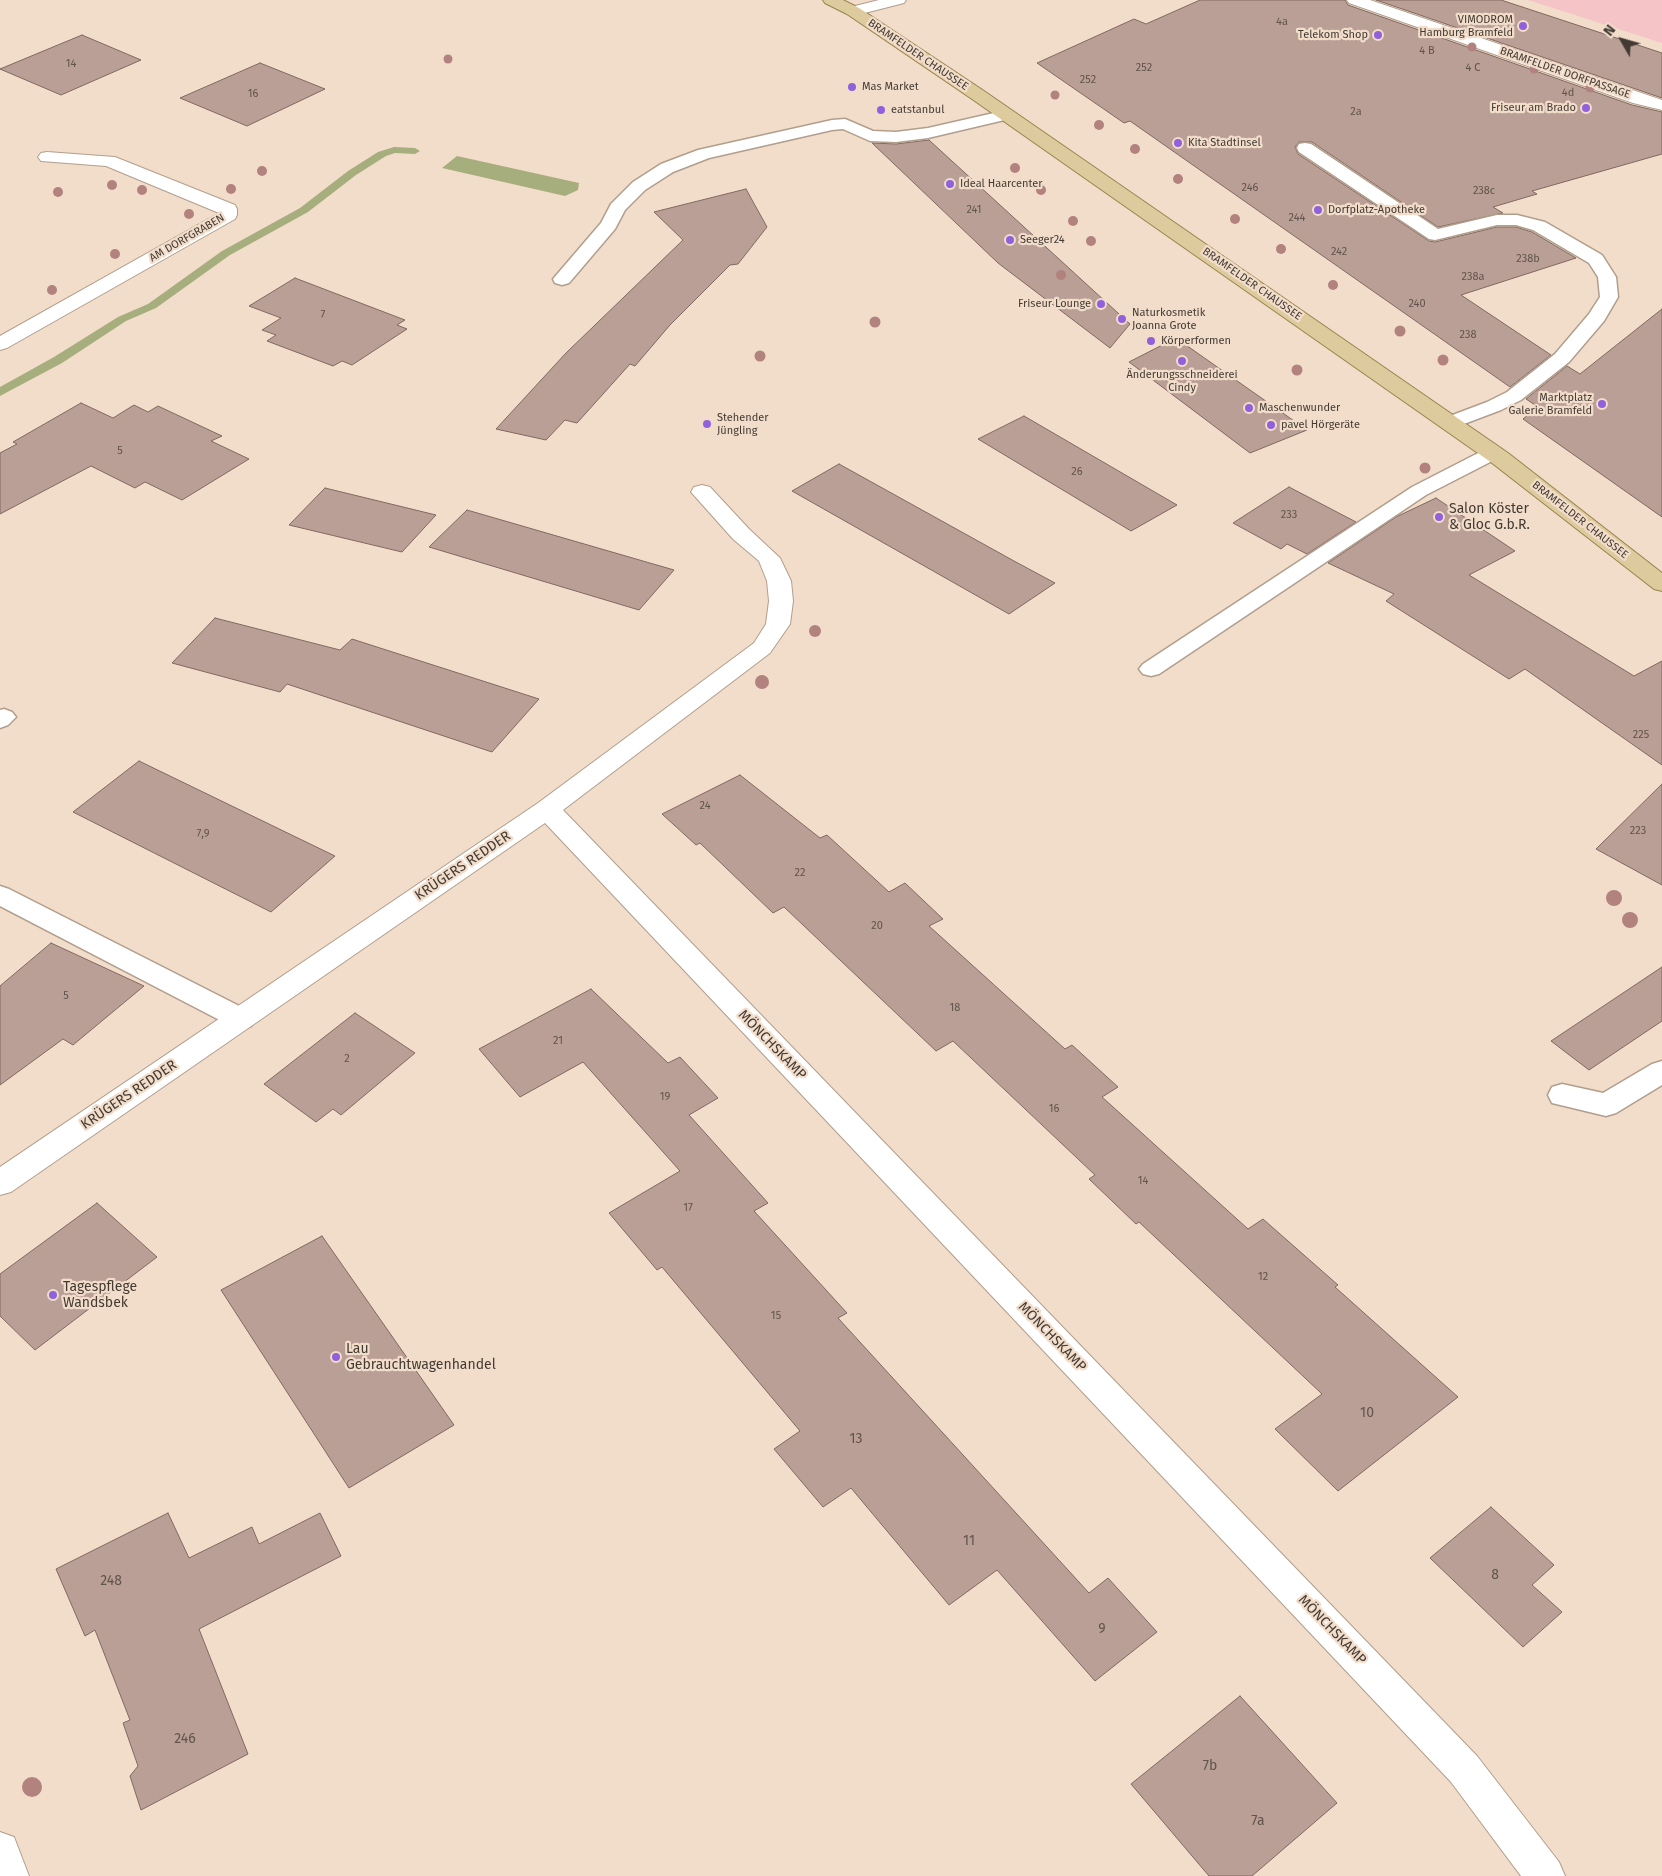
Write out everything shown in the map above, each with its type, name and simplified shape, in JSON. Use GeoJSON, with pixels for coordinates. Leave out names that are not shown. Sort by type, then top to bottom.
{"type":"FeatureCollection","features":[{"type":"Feature","properties":{"kind":"main road","name":"BRAMFELDER CHAUSSEE"},"geometry":{"type":"LineString","coordinates":[[830,0],[853,11],[1007,115],[1450,423],[1662,584]]}},
{"type":"Feature","properties":{"kind":"street"},"geometry":{"type":"LineString","coordinates":[[853,11],[898,0]]}},
{"type":"Feature","properties":{"kind":"street","name":"BRAMFELDER DORFPASSAGE"},"geometry":{"type":"LineString","coordinates":[[1355,0],[1639,99],[1662,105]]}},
{"type":"Feature","properties":{"kind":"street","name":"AM DORFGRABEN"},"geometry":{"type":"LineString","coordinates":[[0,344],[228,215],[228,209],[109,161],[47,156]]}},
{"type":"Feature","properties":{"kind":"street","name":"KRÜGERS REDDER"},"geometry":{"type":"LineString","coordinates":[[0,1184],[547,809],[762,648],[778,624],[781,601],[779,581],[769,558],[741,534],[702,492]]}},
{"type":"Feature","properties":{"kind":"street","name":"MÖNCHSKAMP"},"geometry":{"type":"LineString","coordinates":[[547,809],[1464,1769],[1545,1876]]}},
{"type":"Feature","properties":{"kind":"street"},"geometry":{"type":"LineString","coordinates":[[0,1851],[9,1876]]}},
{"type":"Feature","properties":{"kind":"lane"},"geometry":{"type":"LineString","coordinates":[[562,279],[609,225],[617,208],[639,186],[668,168],[704,154],[832,125],[845,124],[870,136],[896,137],[928,134],[1007,115]]}},
{"type":"Feature","properties":{"kind":"lane"},"geometry":{"type":"LineString","coordinates":[[1306,148],[1435,235],[1497,220],[1517,220],[1539,226],[1596,259],[1607,277],[1609,297],[1597,317],[1562,358],[1514,396],[1450,423]]}},
{"type":"Feature","properties":{"kind":"lane"},"geometry":{"type":"LineString","coordinates":[[1151,669],[1419,491],[1493,454]]}},
{"type":"Feature","properties":{"kind":"lane"},"geometry":{"type":"LineString","coordinates":[[0,895],[241,1019]]}},
{"type":"Feature","properties":{"kind":"lane"},"geometry":{"type":"LineString","coordinates":[[1562,1095],[1606,1104],[1662,1072]]}},
{"type":"Feature","properties":{"kind":"shaded area"},"geometry":{"type":"Polygon","coordinates":[[[1528,0],[1662,0],[1662,43],[1528,0]]]}},
{"type":"Feature","properties":{"kind":"shaded area"},"geometry":{"type":"Polygon","coordinates":[[[457,156],[579,183],[578,190],[565,196],[442,168],[457,156]]]}},
{"type":"Feature","properties":{"kind":"building"},"geometry":{"type":"Polygon","coordinates":[[[1200,0],[1345,0],[1348,5],[1632,105],[1662,112],[1662,154],[1532,191],[1537,194],[1493,207],[1503,213],[1438,227],[1312,142],[1299,142],[1295,147],[1298,154],[1429,241],[1435,242],[1497,227],[1516,227],[1532,232],[1576,258],[1461,295],[1551,355],[1510,387],[1130,121],[1124,123],[1037,63],[1134,19],[1146,24],[1200,0]]]}},
{"type":"Feature","properties":{"kind":"building"},"geometry":{"type":"Polygon","coordinates":[[[1376,0],[1501,0],[1662,53],[1662,98],[1376,0]]]}},
{"type":"Feature","properties":{"kind":"building"},"geometry":{"type":"Polygon","coordinates":[[[82,35],[141,60],[61,95],[0,69],[82,35]]]}},
{"type":"Feature","properties":{"kind":"building"},"geometry":{"type":"Polygon","coordinates":[[[260,63],[325,89],[247,126],[180,98],[260,63]]]}},
{"type":"Feature","properties":{"kind":"building"},"geometry":{"type":"Polygon","coordinates":[[[929,140],[1130,324],[1110,348],[998,263],[872,143],[896,144],[929,140]]]}},
{"type":"Feature","properties":{"kind":"building"},"geometry":{"type":"Polygon","coordinates":[[[746,189],[767,227],[738,264],[730,265],[670,325],[635,366],[630,364],[577,423],[565,420],[546,440],[496,429],[566,353],[683,240],[654,212],[746,189]]]}},
{"type":"Feature","properties":{"kind":"building"},"geometry":{"type":"Polygon","coordinates":[[[295,278],[405,320],[397,325],[407,329],[352,365],[342,361],[333,366],[267,341],[276,335],[262,330],[281,318],[249,306],[295,278]]]}},
{"type":"Feature","properties":{"kind":"building","name":"Marktplatz Galerie Bramfeld"},"geometry":{"type":"Polygon","coordinates":[[[1662,309],[1662,517],[1523,419],[1538,407],[1526,399],[1567,366],[1580,374],[1662,309]]]}},
{"type":"Feature","properties":{"kind":"building"},"geometry":{"type":"Polygon","coordinates":[[[1176,338],[1307,430],[1250,453],[1129,362],[1176,338]]]}},
{"type":"Feature","properties":{"kind":"building"},"geometry":{"type":"Polygon","coordinates":[[[81,403],[113,418],[134,405],[148,412],[158,406],[222,436],[211,441],[249,459],[182,500],[145,482],[135,488],[91,466],[0,514],[0,453],[17,444],[13,442],[81,403]]]}},
{"type":"Feature","properties":{"kind":"building"},"geometry":{"type":"Polygon","coordinates":[[[1024,416],[1177,505],[1131,531],[978,439],[1024,416]]]}},
{"type":"Feature","properties":{"kind":"building"},"geometry":{"type":"Polygon","coordinates":[[[839,464],[1055,583],[1009,614],[792,491],[839,464]]]}},
{"type":"Feature","properties":{"kind":"building"},"geometry":{"type":"Polygon","coordinates":[[[1289,487],[1356,522],[1307,554],[1287,544],[1281,549],[1233,523],[1289,487]]]}},
{"type":"Feature","properties":{"kind":"building"},"geometry":{"type":"Polygon","coordinates":[[[325,488],[436,515],[402,552],[289,525],[325,488]]]}},
{"type":"Feature","properties":{"kind":"building"},"geometry":{"type":"Polygon","coordinates":[[[1436,498],[1515,551],[1469,575],[1634,676],[1662,661],[1662,765],[1525,669],[1509,679],[1386,601],[1394,594],[1328,563],[1396,517],[1436,498]]]}},
{"type":"Feature","properties":{"kind":"building"},"geometry":{"type":"Polygon","coordinates":[[[467,510],[674,570],[639,610],[429,547],[467,510]]]}},
{"type":"Feature","properties":{"kind":"building"},"geometry":{"type":"Polygon","coordinates":[[[215,618],[340,650],[352,639],[539,699],[492,752],[287,684],[280,692],[172,663],[215,618]]]}},
{"type":"Feature","properties":{"kind":"building"},"geometry":{"type":"Polygon","coordinates":[[[139,761],[335,856],[271,912],[73,812],[139,761]]]}},
{"type":"Feature","properties":{"kind":"building"},"geometry":{"type":"Polygon","coordinates":[[[740,775],[820,838],[827,835],[889,892],[905,883],[943,919],[929,926],[1065,1049],[1072,1045],[1118,1087],[1102,1097],[1248,1229],[1263,1219],[1338,1285],[1335,1287],[1458,1397],[1338,1491],[1275,1429],[1322,1394],[1139,1222],[1136,1224],[1089,1179],[1095,1175],[953,1041],[936,1051],[784,907],[773,913],[700,843],[696,845],[662,814],[740,775]]]}},
{"type":"Feature","properties":{"kind":"building"},"geometry":{"type":"Polygon","coordinates":[[[1662,784],[1662,885],[1596,849],[1662,784]]]}},
{"type":"Feature","properties":{"kind":"building"},"geometry":{"type":"Polygon","coordinates":[[[51,943],[144,986],[73,1045],[63,1039],[0,1085],[0,986],[51,943]]]}},
{"type":"Feature","properties":{"kind":"building"},"geometry":{"type":"Polygon","coordinates":[[[1662,967],[1662,1021],[1589,1070],[1551,1041],[1662,967]]]}},
{"type":"Feature","properties":{"kind":"building"},"geometry":{"type":"Polygon","coordinates":[[[591,989],[668,1063],[680,1057],[718,1098],[689,1115],[768,1203],[754,1211],[847,1313],[838,1318],[1089,1593],[1108,1578],[1157,1632],[1095,1681],[997,1570],[949,1605],[851,1488],[823,1507],[774,1449],[800,1431],[662,1267],[657,1270],[609,1213],[680,1171],[583,1062],[520,1097],[479,1049],[591,989]]]}},
{"type":"Feature","properties":{"kind":"building"},"geometry":{"type":"Polygon","coordinates":[[[355,1013],[415,1053],[341,1115],[333,1109],[316,1122],[264,1084],[355,1013]]]}},
{"type":"Feature","properties":{"kind":"building","name":"Tagespflege Wandsbek"},"geometry":{"type":"Polygon","coordinates":[[[97,1203],[157,1257],[35,1350],[0,1316],[0,1274],[97,1203]]]}},
{"type":"Feature","properties":{"kind":"building","name":"Lau Gebrauchtwagenhandel"},"geometry":{"type":"Polygon","coordinates":[[[322,1236],[454,1425],[349,1488],[221,1290],[322,1236]]]}},
{"type":"Feature","properties":{"kind":"building"},"geometry":{"type":"Polygon","coordinates":[[[1491,1507],[1554,1565],[1532,1585],[1562,1612],[1523,1647],[1430,1558],[1491,1507]]]}},
{"type":"Feature","properties":{"kind":"building"},"geometry":{"type":"Polygon","coordinates":[[[168,1513],[189,1558],[252,1527],[259,1544],[320,1513],[341,1556],[199,1629],[248,1754],[141,1810],[130,1776],[138,1766],[123,1723],[130,1720],[95,1630],[85,1636],[56,1569],[168,1513]]]}},
{"type":"Feature","properties":{"kind":"building"},"geometry":{"type":"Polygon","coordinates":[[[1240,1696],[1337,1803],[1252,1876],[1209,1876],[1131,1784],[1240,1696]]]}},
{"type":"Feature","properties":{"kind":"waterway"},"geometry":{"type":"LineString","coordinates":[[0,392],[58,360],[122,319],[152,306],[226,253],[304,210],[352,173],[382,154],[394,150],[415,151]]}},
{"type":"Feature","properties":{"kind":"place","name":"VIMODROM Hamburg Bramfeld"},"geometry":{"type":"Point","coordinates":[1523,26]}},
{"type":"Feature","properties":{"kind":"place","name":"Telekom Shop"},"geometry":{"type":"Point","coordinates":[1378,35]}},
{"type":"Feature","properties":{"kind":"place","name":"Mas Market"},"geometry":{"type":"Point","coordinates":[852,87]}},
{"type":"Feature","properties":{"kind":"place","name":"Friseur am Brado"},"geometry":{"type":"Point","coordinates":[1586,108]}},
{"type":"Feature","properties":{"kind":"place","name":"eatstanbul"},"geometry":{"type":"Point","coordinates":[881,110]}},
{"type":"Feature","properties":{"kind":"place","name":"Kita Stadtinsel"},"geometry":{"type":"Point","coordinates":[1178,143]}},
{"type":"Feature","properties":{"kind":"place","name":"Ideal Haarcenter"},"geometry":{"type":"Point","coordinates":[950,184]}},
{"type":"Feature","properties":{"kind":"place","name":"Dorfplatz-Apotheke"},"geometry":{"type":"Point","coordinates":[1318,210]}},
{"type":"Feature","properties":{"kind":"place","name":"Seeger24"},"geometry":{"type":"Point","coordinates":[1010,240]}},
{"type":"Feature","properties":{"kind":"place","name":"Friseur Lounge"},"geometry":{"type":"Point","coordinates":[1101,304]}},
{"type":"Feature","properties":{"kind":"place","name":"Naturkosmetik Joanna Grote"},"geometry":{"type":"Point","coordinates":[1122,319]}},
{"type":"Feature","properties":{"kind":"place","name":"Körperformen"},"geometry":{"type":"Point","coordinates":[1151,341]}},
{"type":"Feature","properties":{"kind":"place","name":"Änderungsschneiderei Cindy"},"geometry":{"type":"Point","coordinates":[1182,361]}},
{"type":"Feature","properties":{"kind":"place","name":"Marktplatz Galerie Bramfeld"},"geometry":{"type":"Point","coordinates":[1602,404]}},
{"type":"Feature","properties":{"kind":"place","name":"Maschenwunder"},"geometry":{"type":"Point","coordinates":[1249,408]}},
{"type":"Feature","properties":{"kind":"place","name":"Stehender Jüngling"},"geometry":{"type":"Point","coordinates":[707,424]}},
{"type":"Feature","properties":{"kind":"place","name":"pavel Hörgeräte"},"geometry":{"type":"Point","coordinates":[1271,425]}},
{"type":"Feature","properties":{"kind":"place","name":"Salon Köster & Gloc G.b.R."},"geometry":{"type":"Point","coordinates":[1439,517]}},
{"type":"Feature","properties":{"kind":"place","name":"Tagespflege Wandsbek"},"geometry":{"type":"Point","coordinates":[53,1295]}},
{"type":"Feature","properties":{"kind":"place","name":"Lau Gebrauchtwagenhandel"},"geometry":{"type":"Point","coordinates":[336,1357]}}]}
